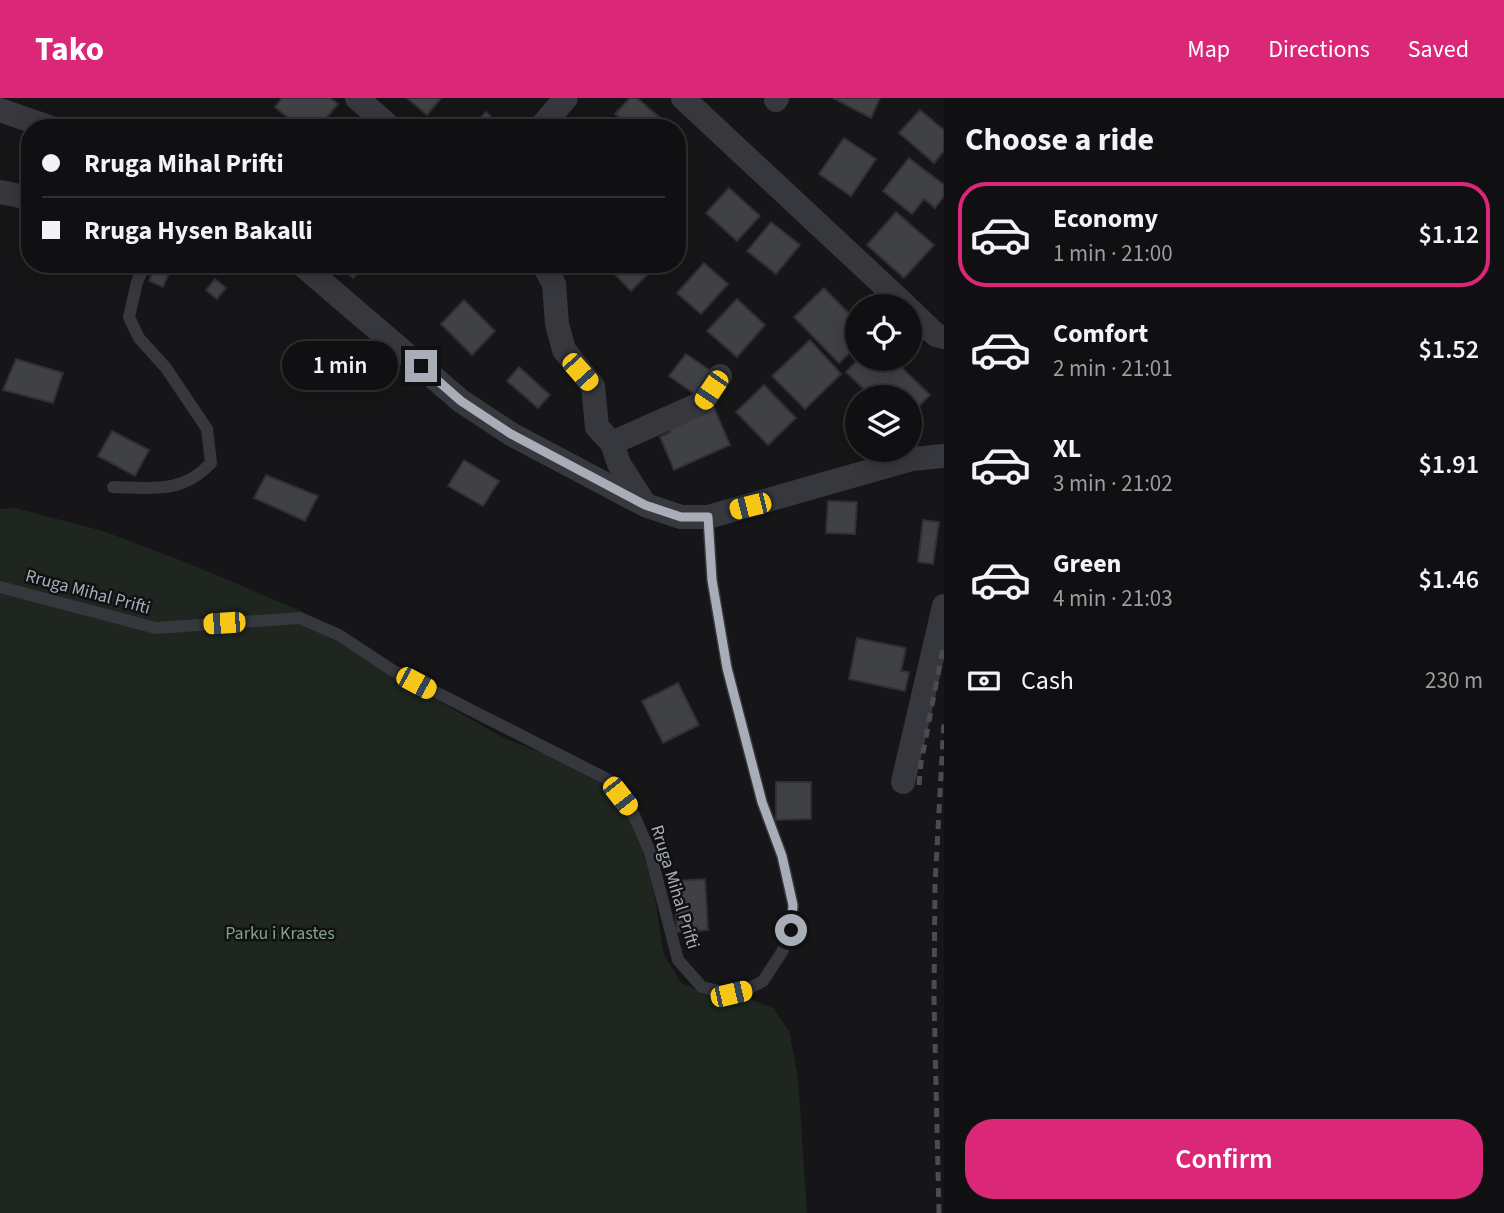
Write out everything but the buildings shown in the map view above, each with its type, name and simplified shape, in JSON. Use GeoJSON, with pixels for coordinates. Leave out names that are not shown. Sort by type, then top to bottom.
{"type":"FeatureCollection","features":[{"type":"Feature","properties":{"kind":"street"},"geometry":{"type":"LineString","coordinates":[[357,98],[381,119]]}},
{"type":"Feature","properties":{"kind":"street"},"geometry":{"type":"LineString","coordinates":[[548,119],[566,98]]}},
{"type":"Feature","properties":{"kind":"street"},"geometry":{"type":"LineString","coordinates":[[683,98],[893,294]]}},
{"type":"Feature","properties":{"kind":"street"},"geometry":{"type":"LineString","coordinates":[[0,110],[26,119]]}},
{"type":"Feature","properties":{"kind":"street"},"geometry":{"type":"LineString","coordinates":[[0,192],[21,196]]}},
{"type":"Feature","properties":{"kind":"street"},"geometry":{"type":"LineString","coordinates":[[312,273],[461,401],[511,434],[645,505],[681,517],[708,517],[912,459],[944,456]]}},
{"type":"Feature","properties":{"kind":"street"},"geometry":{"type":"LineString","coordinates":[[548,273],[554,284],[557,324],[564,350],[593,386],[597,428],[612,443],[619,464],[645,505]]}},
{"type":"Feature","properties":{"kind":"street"},"geometry":{"type":"LineString","coordinates":[[922,322],[936,335],[944,337]]}},
{"type":"Feature","properties":{"kind":"street"},"geometry":{"type":"LineString","coordinates":[[612,443],[702,403],[720,376]]}},
{"type":"Feature","properties":{"kind":"street"},"geometry":{"type":"LineString","coordinates":[[903,782],[944,606]]}},
{"type":"Feature","properties":{"kind":"lane"},"geometry":{"type":"LineString","coordinates":[[113,486],[170,488],[198,477],[211,463],[207,429],[166,368],[139,338],[129,317],[141,273]]}},
{"type":"Feature","properties":{"kind":"lane","name":"Rruga Mihal Prifti"},"geometry":{"type":"LineString","coordinates":[[0,587],[156,628],[300,618],[338,635],[392,670],[607,779],[633,813],[650,852],[678,960],[702,987],[731,994],[763,981],[782,952],[791,930],[793,905],[782,856],[762,802],[727,668],[712,580],[708,517]]}},
{"type":"Feature","properties":{"kind":"green space","name":"Parku i Krastes"},"geometry":{"type":"Polygon","coordinates":[[[15,508],[103,531],[303,612],[392,675],[506,739],[577,766],[605,784],[629,815],[647,850],[664,955],[681,983],[710,995],[752,1000],[773,1008],[789,1031],[798,1077],[807,1213],[0,1213],[0,509],[15,508]]]}},
{"type":"Feature","properties":{"kind":"railway"},"geometry":{"type":"LineString","coordinates":[[919,785],[944,643]]}},
{"type":"Feature","properties":{"kind":"railway"},"geometry":{"type":"LineString","coordinates":[[939,1213],[934,999],[935,884],[944,721]]}},
{"type":"Feature","properties":{"kind":"route"},"geometry":{"type":"LineString","coordinates":[[421,366],[461,401],[511,434],[645,505],[681,517],[708,517],[712,580],[727,668],[762,802],[782,856],[793,905],[791,930]]}}]}
